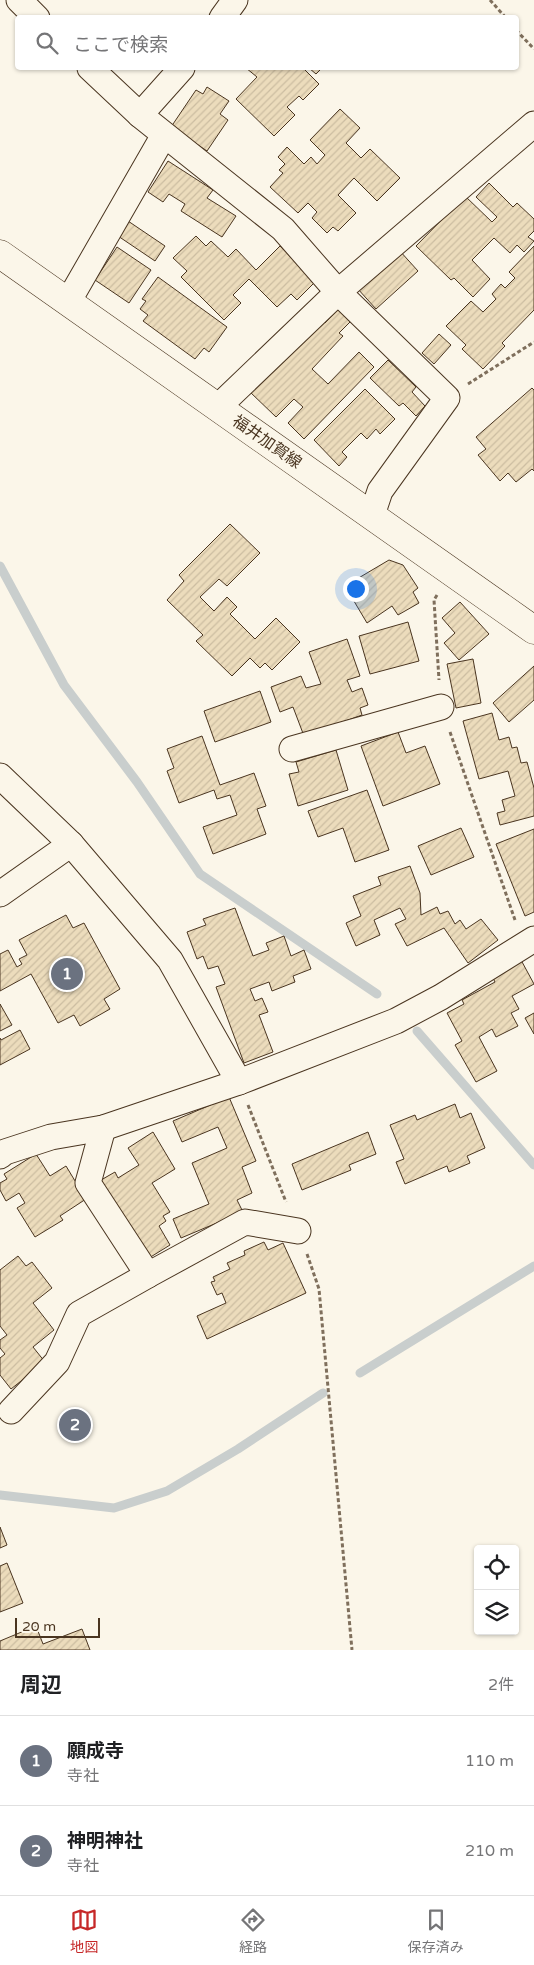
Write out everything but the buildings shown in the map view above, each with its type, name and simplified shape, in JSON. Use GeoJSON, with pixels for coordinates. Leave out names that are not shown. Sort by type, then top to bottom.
{"type":"FeatureCollection","features":[{"type":"Feature","properties":{"kind":"main road","name":"福井加賀線"},"geometry":{"type":"LineString","coordinates":[[0,254],[534,630]]}},
{"type":"Feature","properties":{"kind":"street"},"geometry":{"type":"LineString","coordinates":[[19,0],[35,15]]}},
{"type":"Feature","properties":{"kind":"street"},"geometry":{"type":"LineString","coordinates":[[224,15],[235,0]]}},
{"type":"Feature","properties":{"kind":"street"},"geometry":{"type":"LineString","coordinates":[[92,70],[140,116],[283,228],[338,292],[447,398],[380,491],[372,515]]}},
{"type":"Feature","properties":{"kind":"street"},"geometry":{"type":"LineString","coordinates":[[140,116],[180,70]]}},
{"type":"Feature","properties":{"kind":"street"},"geometry":{"type":"LineString","coordinates":[[218,407],[338,292],[534,124]]}},
{"type":"Feature","properties":{"kind":"street"},"geometry":{"type":"LineString","coordinates":[[68,302],[164,135]]}},
{"type":"Feature","properties":{"kind":"street"},"geometry":{"type":"LineString","coordinates":[[292,749],[441,706]]}},
{"type":"Feature","properties":{"kind":"street"},"geometry":{"type":"LineString","coordinates":[[0,776],[71,844],[170,960],[239,1082]]}},
{"type":"Feature","properties":{"kind":"street"},"geometry":{"type":"LineString","coordinates":[[0,894],[71,844]]}},
{"type":"Feature","properties":{"kind":"street"},"geometry":{"type":"LineString","coordinates":[[2,1151],[51,1137],[103,1128],[239,1082],[396,1021],[441,997],[529,942]]}},
{"type":"Feature","properties":{"kind":"street"},"geometry":{"type":"LineString","coordinates":[[103,1128],[88,1183],[148,1275]]}},
{"type":"Feature","properties":{"kind":"street"},"geometry":{"type":"LineString","coordinates":[[4,1409],[57,1362],[79,1314],[245,1222],[298,1231]]}},
{"type":"Feature","properties":{"kind":"path"},"geometry":{"type":"LineString","coordinates":[[490,0],[503,15]]}},
{"type":"Feature","properties":{"kind":"path"},"geometry":{"type":"LineString","coordinates":[[519,33],[534,49]]}},
{"type":"Feature","properties":{"kind":"path"},"geometry":{"type":"LineString","coordinates":[[447,398],[534,342]]}},
{"type":"Feature","properties":{"kind":"path"},"geometry":{"type":"LineString","coordinates":[[449,570],[434,600],[441,706],[529,942]]}},
{"type":"Feature","properties":{"kind":"path"},"geometry":{"type":"LineString","coordinates":[[239,1082],[319,1289],[352,1650]]}},
{"type":"Feature","properties":{"kind":"waterway"},"geometry":{"type":"LineString","coordinates":[[0,566],[64,685],[137,782],[200,874],[377,994]]}},
{"type":"Feature","properties":{"kind":"waterway"},"geometry":{"type":"LineString","coordinates":[[417,1031],[534,1165]]}},
{"type":"Feature","properties":{"kind":"waterway"},"geometry":{"type":"LineString","coordinates":[[360,1373],[534,1266]]}},
{"type":"Feature","properties":{"kind":"waterway"},"geometry":{"type":"LineString","coordinates":[[0,1495],[114,1508],[167,1491],[238,1449],[323,1393]]}},
{"type":"Feature","properties":{"kind":"place","name":"願成寺"},"geometry":{"type":"Point","coordinates":[67,974]}},
{"type":"Feature","properties":{"kind":"place","name":"神明神社"},"geometry":{"type":"Point","coordinates":[75,1425]}}]}
